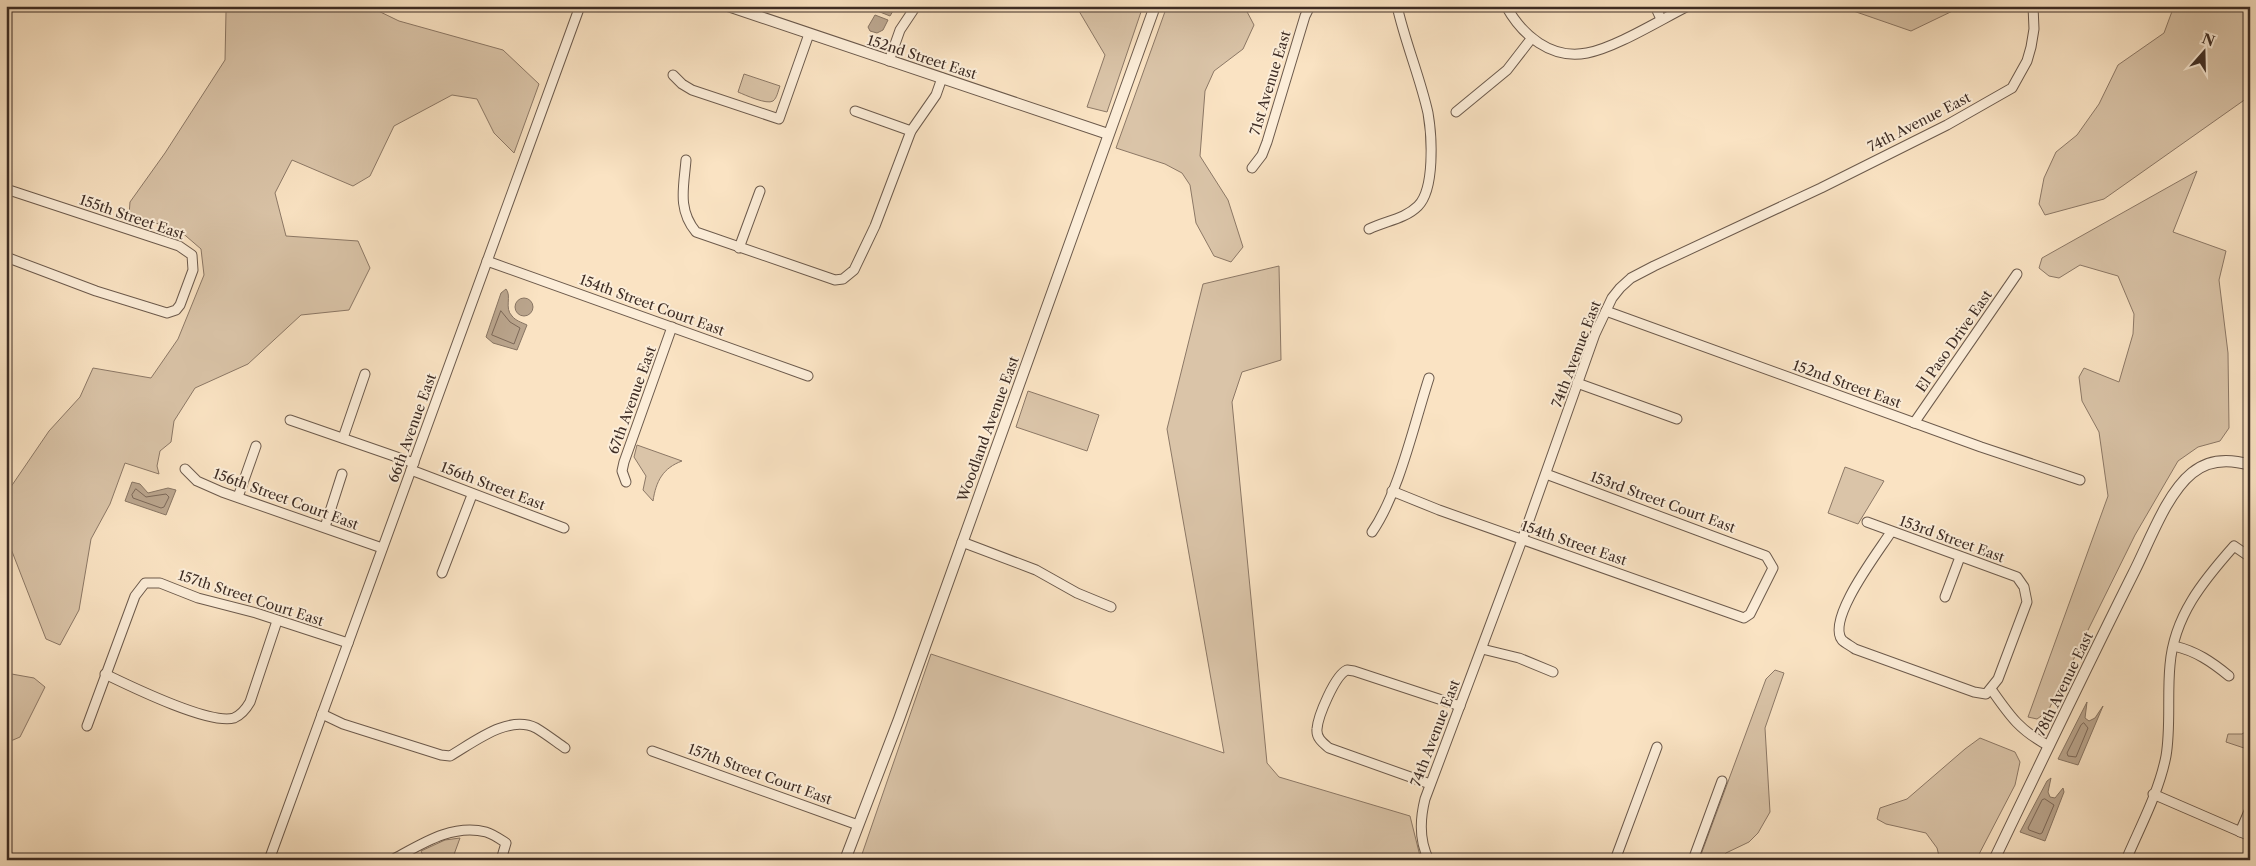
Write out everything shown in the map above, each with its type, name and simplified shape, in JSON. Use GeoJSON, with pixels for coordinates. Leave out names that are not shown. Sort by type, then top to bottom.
{"type":"FeatureCollection","features":[{"type":"Feature","properties":{"kind":"street","name":"66th Avenue East"},"geometry":{"type":"LineString","coordinates":[[269,860],[580,6]]}},
{"type":"Feature","properties":{"kind":"street","name":"152nd Street East"},"geometry":{"type":"LineString","coordinates":[[728,6],[741,8],[809,34],[1108,134]]}},
{"type":"Feature","properties":{"kind":"street"},"geometry":{"type":"LineString","coordinates":[[889,61],[900,30],[916,6]]}},
{"type":"Feature","properties":{"kind":"street","name":"Woodland Avenue East"},"geometry":{"type":"LineString","coordinates":[[845,860],[1155,6]]}},
{"type":"Feature","properties":{"kind":"street","name":"71st Avenue East"},"geometry":{"type":"LineString","coordinates":[[1252,168],[1262,155],[1267,142],[1305,16],[1308,8],[1313,6]]}},
{"type":"Feature","properties":{"kind":"street"},"geometry":{"type":"LineString","coordinates":[[1369,228],[1396,219],[1419,205],[1425,194],[1430,173],[1431,151],[1428,115],[1397,6]]}},
{"type":"Feature","properties":{"kind":"street"},"geometry":{"type":"LineString","coordinates":[[1506,6],[1513,19],[1531,39],[1541,45],[1566,54],[1586,53],[1615,42],[1688,6]]}},
{"type":"Feature","properties":{"kind":"street"},"geometry":{"type":"LineString","coordinates":[[1655,6],[1661,19]]}},
{"type":"Feature","properties":{"kind":"street","name":"74th Avenue East"},"geometry":{"type":"LineString","coordinates":[[1429,860],[1423,843],[1421,818],[1430,784],[1482,649],[1578,383],[1612,298],[1631,278],[1947,125],[2012,88],[2031,47],[2034,29],[2033,6]]}},
{"type":"Feature","properties":{"kind":"street"},"geometry":{"type":"LineString","coordinates":[[673,75],[692,90],[779,119],[809,34]]}},
{"type":"Feature","properties":{"kind":"street"},"geometry":{"type":"LineString","coordinates":[[1456,112],[1507,70],[1531,39]]}},
{"type":"Feature","properties":{"kind":"street"},"geometry":{"type":"LineString","coordinates":[[686,160],[683,202],[685,216],[696,232],[835,280],[849,276],[854,270],[875,226],[911,131],[936,95],[942,78]]}},
{"type":"Feature","properties":{"kind":"street"},"geometry":{"type":"LineString","coordinates":[[855,111],[911,131]]}},
{"type":"Feature","properties":{"kind":"street","name":"155th Street East"},"geometry":{"type":"LineString","coordinates":[[6,189],[180,246],[192,256],[193,270],[186,294],[176,310],[167,314],[6,257]]}},
{"type":"Feature","properties":{"kind":"street"},"geometry":{"type":"LineString","coordinates":[[739,248],[760,191]]}},
{"type":"Feature","properties":{"kind":"street","name":"154th Street Court East"},"geometry":{"type":"LineString","coordinates":[[487,261],[808,376]]}},
{"type":"Feature","properties":{"kind":"street","name":"El Paso Drive East"},"geometry":{"type":"LineString","coordinates":[[1914,423],[2018,274]]}},
{"type":"Feature","properties":{"kind":"street","name":"152nd Street East"},"geometry":{"type":"LineString","coordinates":[[1606,312],[1914,423],[2080,480]]}},
{"type":"Feature","properties":{"kind":"street","name":"67th Avenue East"},"geometry":{"type":"LineString","coordinates":[[626,482],[622,470],[624,462],[672,327]]}},
{"type":"Feature","properties":{"kind":"street"},"geometry":{"type":"LineString","coordinates":[[343,438],[365,374]]}},
{"type":"Feature","properties":{"kind":"street"},"geometry":{"type":"LineString","coordinates":[[1372,532],[1392,491],[1429,378]]}},
{"type":"Feature","properties":{"kind":"street"},"geometry":{"type":"LineString","coordinates":[[1578,383],[1676,419]]}},
{"type":"Feature","properties":{"kind":"street","name":"156th Street East"},"geometry":{"type":"LineString","coordinates":[[290,420],[343,438],[472,494],[564,528]]}},
{"type":"Feature","properties":{"kind":"street"},"geometry":{"type":"LineString","coordinates":[[238,497],[256,446]]}},
{"type":"Feature","properties":{"kind":"street","name":"78th Avenue East"},"geometry":{"type":"LineString","coordinates":[[1994,860],[2048,746],[2160,521],[2185,480],[2201,467],[2211,463],[2227,461],[2250,465]]}},
{"type":"Feature","properties":{"kind":"street","name":"156th Street Court East"},"geometry":{"type":"LineString","coordinates":[[185,469],[197,481],[382,548]]}},
{"type":"Feature","properties":{"kind":"street"},"geometry":{"type":"LineString","coordinates":[[325,527],[342,474]]}},
{"type":"Feature","properties":{"kind":"street","name":"153rd Street Court East"},"geometry":{"type":"LineString","coordinates":[[1546,474],[1744,546],[1769,559],[1774,568],[1746,618]]}},
{"type":"Feature","properties":{"kind":"street","name":"154th Street East"},"geometry":{"type":"LineString","coordinates":[[1392,491],[1522,540],[1746,618]]}},
{"type":"Feature","properties":{"kind":"street"},"geometry":{"type":"LineString","coordinates":[[442,572],[472,494]]}},
{"type":"Feature","properties":{"kind":"street","name":"153rd Street East"},"geometry":{"type":"LineString","coordinates":[[1867,522],[2017,576],[2024,587],[2026,602],[1998,679],[1991,689]]}},
{"type":"Feature","properties":{"kind":"street"},"geometry":{"type":"LineString","coordinates":[[1891,532],[1846,605],[1839,628],[1842,640],[1855,649],[1974,692],[1986,694],[1991,689],[2017,724],[2032,737],[2048,746]]}},
{"type":"Feature","properties":{"kind":"street"},"geometry":{"type":"LineString","coordinates":[[962,542],[1036,570],[1077,593],[1111,607]]}},
{"type":"Feature","properties":{"kind":"street"},"geometry":{"type":"LineString","coordinates":[[2126,860],[2153,794],[2166,754],[2170,663],[2182,617],[2194,595],[2234,546],[2250,557]]}},
{"type":"Feature","properties":{"kind":"street"},"geometry":{"type":"LineString","coordinates":[[1945,597],[1960,557]]}},
{"type":"Feature","properties":{"kind":"street","name":"157th Street Court East"},"geometry":{"type":"LineString","coordinates":[[105,674],[135,596],[145,583],[160,583],[198,598],[256,613],[348,643]]}},
{"type":"Feature","properties":{"kind":"street"},"geometry":{"type":"LineString","coordinates":[[86,726],[105,674],[174,704],[216,717],[232,718],[242,713],[250,702],[277,621]]}},
{"type":"Feature","properties":{"kind":"street"},"geometry":{"type":"LineString","coordinates":[[2174,646],[2207,658],[2230,676]]}},
{"type":"Feature","properties":{"kind":"street"},"geometry":{"type":"LineString","coordinates":[[1482,649],[1520,658],[1552,672]]}},
{"type":"Feature","properties":{"kind":"street"},"geometry":{"type":"LineString","coordinates":[[1430,784],[1329,748],[1319,738],[1317,729],[1336,680],[1343,672],[1350,670],[1460,706]]}},
{"type":"Feature","properties":{"kind":"street"},"geometry":{"type":"LineString","coordinates":[[322,714],[343,724],[441,755],[450,756],[495,731],[520,724],[534,727],[565,748]]}},
{"type":"Feature","properties":{"kind":"street"},"geometry":{"type":"LineString","coordinates":[[1616,860],[1657,747]]}},
{"type":"Feature","properties":{"kind":"street","name":"157th Street Court East"},"geometry":{"type":"LineString","coordinates":[[652,751],[858,825]]}},
{"type":"Feature","properties":{"kind":"street"},"geometry":{"type":"LineString","coordinates":[[1694,860],[1722,782]]}},
{"type":"Feature","properties":{"kind":"street"},"geometry":{"type":"LineString","coordinates":[[2153,794],[2250,836]]}},
{"type":"Feature","properties":{"kind":"street"},"geometry":{"type":"LineString","coordinates":[[2240,832],[2250,809]]}},
{"type":"Feature","properties":{"kind":"street"},"geometry":{"type":"LineString","coordinates":[[392,860],[437,836],[453,831],[470,830],[487,832],[506,843],[501,860]]}},
{"type":"Feature","properties":{"kind":"shaded area"},"geometry":{"type":"Polygon","coordinates":[[[233,6],[368,6],[399,21],[503,50],[539,84],[514,153],[494,133],[477,99],[452,95],[394,126],[370,176],[353,186],[292,160],[275,193],[286,236],[358,241],[370,268],[349,310],[301,315],[248,364],[195,388],[174,421],[171,442],[160,451],[157,466],[159,474],[125,463],[110,504],[91,539],[79,610],[60,645],[46,639],[6,536],[6,494],[49,431],[80,397],[93,368],[151,378],[178,339],[204,275],[201,249],[179,230],[129,215],[130,202],[165,153],[225,60],[226,12],[233,6]]]}},
{"type":"Feature","properties":{"kind":"shaded area"},"geometry":{"type":"Polygon","coordinates":[[[1076,6],[1143,6],[1107,112],[1087,107],[1105,55],[1076,6]]]}},
{"type":"Feature","properties":{"kind":"shaded area"},"geometry":{"type":"Polygon","coordinates":[[[1167,6],[1244,6],[1254,25],[1243,49],[1214,71],[1205,91],[1200,156],[1228,200],[1243,247],[1231,262],[1214,256],[1196,223],[1190,185],[1182,173],[1165,164],[1116,148],[1167,6]]]}},
{"type":"Feature","properties":{"kind":"shaded area"},"geometry":{"type":"Polygon","coordinates":[[[1839,6],[1963,6],[1911,31],[1839,6]]]}},
{"type":"Feature","properties":{"kind":"shaded area"},"geometry":{"type":"Polygon","coordinates":[[[2174,6],[2250,6],[2250,96],[2104,199],[2045,215],[2039,204],[2044,178],[2056,152],[2077,135],[2099,104],[2118,65],[2164,33],[2174,6]]]}},
{"type":"Feature","properties":{"kind":"shaded area"},"geometry":{"type":"Polygon","coordinates":[[[744,74],[780,86],[774,100],[770,102],[761,101],[738,92],[744,74]]]}},
{"type":"Feature","properties":{"kind":"shaded area"},"geometry":{"type":"Polygon","coordinates":[[[2197,171],[2173,232],[2226,251],[2219,280],[2228,353],[2229,428],[2220,441],[2198,447],[2178,461],[2135,535],[2048,711],[2037,719],[2028,717],[2108,496],[2099,432],[2082,401],[2079,377],[2084,368],[2119,382],[2133,334],[2134,314],[2118,276],[2080,265],[2059,278],[2049,276],[2039,268],[2042,258],[2197,171]]]}},
{"type":"Feature","properties":{"kind":"shaded area"},"geometry":{"type":"Polygon","coordinates":[[[1279,266],[1281,360],[1242,372],[1232,402],[1267,763],[1279,777],[1410,816],[1421,860],[860,860],[931,654],[1224,753],[1167,429],[1203,284],[1279,266]]]}},
{"type":"Feature","properties":{"kind":"shaded area"},"geometry":{"type":"Polygon","coordinates":[[[1028,391],[1099,415],[1087,451],[1016,427],[1028,391]]]}},
{"type":"Feature","properties":{"kind":"shaded area"},"geometry":{"type":"Polygon","coordinates":[[[637,445],[682,461],[670,467],[661,476],[653,501],[643,490],[646,476],[634,457],[637,445]]]}},
{"type":"Feature","properties":{"kind":"shaded area"},"geometry":{"type":"Polygon","coordinates":[[[1845,467],[1884,481],[1858,524],[1828,513],[1845,467]]]}},
{"type":"Feature","properties":{"kind":"shaded area"},"geometry":{"type":"Polygon","coordinates":[[[1775,670],[1784,673],[1765,728],[1770,812],[1758,833],[1749,842],[1726,853],[1720,860],[1699,860],[1766,679],[1775,670]]]}},
{"type":"Feature","properties":{"kind":"shaded area"},"geometry":{"type":"Polygon","coordinates":[[[6,673],[34,678],[45,687],[20,737],[6,743],[6,673]]]}},
{"type":"Feature","properties":{"kind":"shaded area"},"geometry":{"type":"Polygon","coordinates":[[[2250,729],[2250,750],[2226,742],[2228,734],[2242,734],[2250,729]]]}},
{"type":"Feature","properties":{"kind":"shaded area"},"geometry":{"type":"Polygon","coordinates":[[[1980,738],[2015,752],[2020,762],[2015,785],[1976,860],[1940,860],[1937,848],[1926,833],[1886,824],[1877,819],[1880,808],[1907,799],[1980,738]]]}},
{"type":"Feature","properties":{"kind":"shaded area"},"geometry":{"type":"Polygon","coordinates":[[[460,838],[452,860],[425,860],[421,851],[445,840],[460,838]]]}},
{"type":"Feature","properties":{"kind":"water"},"geometry":{"type":"Polygon","coordinates":[[[875,6],[896,6],[890,16],[875,10],[875,6]]]}},
{"type":"Feature","properties":{"kind":"water"},"geometry":{"type":"Polygon","coordinates":[[[875,15],[888,20],[883,30],[877,33],[870,31],[868,27],[875,15]]]}},
{"type":"Feature","properties":{"kind":"water"},"geometry":{"type":"Polygon","coordinates":[[[506,289],[510,313],[515,319],[527,325],[517,350],[493,343],[486,337],[501,293],[506,289]]]}},
{"type":"Feature","properties":{"kind":"water"},"geometry":{"type":"Polygon","coordinates":[[[524,298],[530,301],[533,307],[530,313],[524,316],[518,313],[515,307],[518,301],[524,298]]]}},
{"type":"Feature","properties":{"kind":"water"},"geometry":{"type":"Polygon","coordinates":[[[132,482],[140,484],[148,493],[168,488],[176,490],[166,515],[125,501],[132,482]]]}},
{"type":"Feature","properties":{"kind":"water"},"geometry":{"type":"Polygon","coordinates":[[[2087,702],[2085,718],[2089,721],[2095,718],[2103,706],[2078,765],[2058,759],[2087,702]]]}},
{"type":"Feature","properties":{"kind":"water"},"geometry":{"type":"Polygon","coordinates":[[[2051,778],[2048,792],[2050,797],[2055,798],[2063,788],[2064,792],[2045,841],[2020,832],[2047,781],[2051,778]]]}}]}
